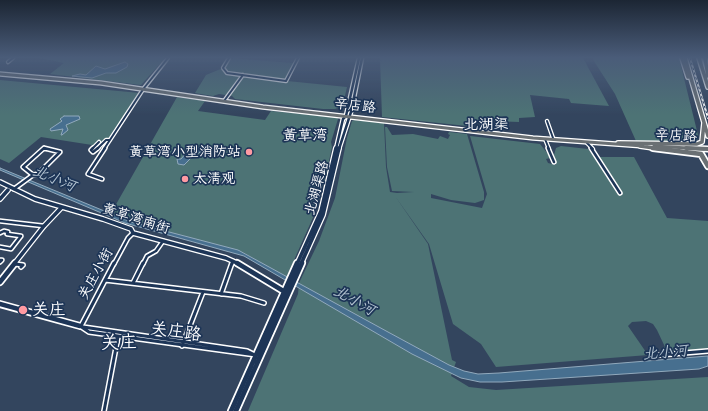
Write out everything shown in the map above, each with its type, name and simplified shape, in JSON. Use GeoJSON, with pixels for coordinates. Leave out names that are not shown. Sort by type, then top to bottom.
{"type":"FeatureCollection","features":[{"type":"Feature","properties":{"kind":"highway"},"geometry":{"type":"LineString","coordinates":[[689,77],[708,136]]}},
{"type":"Feature","properties":{"kind":"highway"},"geometry":{"type":"LineString","coordinates":[[690,77],[697,101]]}},
{"type":"Feature","properties":{"kind":"highway"},"geometry":{"type":"LineString","coordinates":[[705,77],[708,87]]}},
{"type":"Feature","properties":{"kind":"highway"},"geometry":{"type":"LineString","coordinates":[[618,143],[697,144],[702,142],[704,123]]}},
{"type":"Feature","properties":{"kind":"highway"},"geometry":{"type":"LineString","coordinates":[[641,146],[700,154],[708,166]]}},
{"type":"Feature","properties":{"kind":"main road","name":"辛店路"},"geometry":{"type":"LineString","coordinates":[[37,77],[143,88],[223,100],[545,139],[641,146],[708,148]]}},
{"type":"Feature","properties":{"kind":"main road","name":"北湖渠路"},"geometry":{"type":"LineString","coordinates":[[289,288],[321,211],[343,119],[348,115],[356,77]]}},
{"type":"Feature","properties":{"kind":"main road","name":"辛店路"},"geometry":{"type":"LineString","coordinates":[[518,135],[708,148]]}},
{"type":"Feature","properties":{"kind":"main road","name":"黄草湾南街"},"geometry":{"type":"LineString","coordinates":[[0,182],[35,199],[61,208],[103,219],[131,229],[133,233],[163,240],[233,261],[285,292]]}},
{"type":"Feature","properties":{"kind":"main road"},"geometry":{"type":"LineString","coordinates":[[0,199],[8,190]]}},
{"type":"Feature","properties":{"kind":"main road"},"geometry":{"type":"LineString","coordinates":[[0,282],[44,226],[61,208]]}},
{"type":"Feature","properties":{"kind":"main road"},"geometry":{"type":"LineString","coordinates":[[236,411],[285,292],[289,288]]}},
{"type":"Feature","properties":{"kind":"main road"},"geometry":{"type":"LineString","coordinates":[[231,411],[289,288]]}},
{"type":"Feature","properties":{"kind":"main road"},"geometry":{"type":"LineString","coordinates":[[0,304],[80,326]]}},
{"type":"Feature","properties":{"kind":"street"},"geometry":{"type":"LineString","coordinates":[[102,179],[88,174],[143,88],[152,77]]}},
{"type":"Feature","properties":{"kind":"street"},"geometry":{"type":"LineString","coordinates":[[223,100],[240,77]]}},
{"type":"Feature","properties":{"kind":"street"},"geometry":{"type":"LineString","coordinates":[[258,77],[286,81],[288,77]]}},
{"type":"Feature","properties":{"kind":"street"},"geometry":{"type":"LineString","coordinates":[[546,121],[553,138]]}},
{"type":"Feature","properties":{"kind":"street"},"geometry":{"type":"LineString","coordinates":[[545,139],[554,162]]}},
{"type":"Feature","properties":{"kind":"street"},"geometry":{"type":"LineString","coordinates":[[98,142],[91,150],[93,152],[106,140],[110,140]]}},
{"type":"Feature","properties":{"kind":"street"},"geometry":{"type":"LineString","coordinates":[[587,143],[588,146],[594,149],[620,194]]}},
{"type":"Feature","properties":{"kind":"street"},"geometry":{"type":"LineString","coordinates":[[14,189],[33,175],[38,174],[60,152],[44,148],[39,151],[23,167],[33,175]]}},
{"type":"Feature","properties":{"kind":"street"},"geometry":{"type":"LineString","coordinates":[[0,221],[44,226]]}},
{"type":"Feature","properties":{"kind":"street"},"geometry":{"type":"LineString","coordinates":[[0,233],[4,231],[8,232],[7,234],[21,236],[11,249],[0,247]]}},
{"type":"Feature","properties":{"kind":"street","name":"关庄小街"},"geometry":{"type":"LineString","coordinates":[[80,326],[128,238],[133,233]]}},
{"type":"Feature","properties":{"kind":"street"},"geometry":{"type":"LineString","coordinates":[[133,283],[147,256],[156,251],[163,240]]}},
{"type":"Feature","properties":{"kind":"street"},"geometry":{"type":"LineString","coordinates":[[221,294],[233,261]]}},
{"type":"Feature","properties":{"kind":"street"},"geometry":{"type":"LineString","coordinates":[[14,264],[23,265],[21,267]]}},
{"type":"Feature","properties":{"kind":"street"},"geometry":{"type":"LineString","coordinates":[[105,280],[241,296],[264,303]]}},
{"type":"Feature","properties":{"kind":"street"},"geometry":{"type":"LineString","coordinates":[[182,346],[203,292]]}},
{"type":"Feature","properties":{"kind":"street","name":"关庄路"},"geometry":{"type":"LineString","coordinates":[[80,326],[89,332],[258,356]]}},
{"type":"Feature","properties":{"kind":"street","name":"关庄路"},"geometry":{"type":"LineString","coordinates":[[80,326],[247,351],[258,356]]}},
{"type":"Feature","properties":{"kind":"street"},"geometry":{"type":"LineString","coordinates":[[104,411],[118,336]]}},
{"type":"Feature","properties":{"kind":"street"},"geometry":{"type":"LineString","coordinates":[[660,355],[708,351]]}},
{"type":"Feature","properties":{"kind":"green space"},"geometry":{"type":"Polygon","coordinates":[[[76,77],[148,77],[141,85],[76,77]]]}},
{"type":"Feature","properties":{"kind":"green space"},"geometry":{"type":"Polygon","coordinates":[[[205,77],[288,77],[287,81],[347,87],[341,107],[335,109],[235,99],[232,96],[219,94],[213,96],[195,93],[205,77]]]}},
{"type":"Feature","properties":{"kind":"green space"},"geometry":{"type":"Polygon","coordinates":[[[381,77],[593,77],[609,106],[571,103],[569,99],[530,95],[535,117],[519,118],[519,122],[467,120],[467,126],[382,117],[381,77]]]}},
{"type":"Feature","properties":{"kind":"green space"},"geometry":{"type":"Polygon","coordinates":[[[604,77],[684,77],[698,135],[696,142],[636,141],[615,94],[604,77]]]}},
{"type":"Feature","properties":{"kind":"green space"},"geometry":{"type":"Polygon","coordinates":[[[0,80],[140,93],[105,147],[41,137],[9,163],[0,159],[0,80]]]}},
{"type":"Feature","properties":{"kind":"green space"},"geometry":{"type":"Polygon","coordinates":[[[177,97],[205,101],[198,111],[265,120],[271,111],[337,117],[338,119],[331,142],[332,147],[326,175],[315,213],[286,278],[244,253],[123,221],[110,215],[177,97]]]}},
{"type":"Feature","properties":{"kind":"green space"},"geometry":{"type":"Polygon","coordinates":[[[352,121],[384,123],[386,167],[390,192],[397,193],[414,192],[392,191],[387,167],[385,127],[387,127],[392,135],[413,134],[438,139],[440,136],[448,139],[450,135],[448,134],[449,132],[467,134],[484,192],[484,200],[475,203],[451,200],[431,194],[431,198],[482,208],[487,194],[470,136],[540,144],[550,158],[546,159],[548,163],[556,165],[554,155],[556,148],[561,146],[588,149],[594,157],[634,157],[667,218],[708,221],[708,349],[665,352],[662,347],[665,347],[653,324],[646,321],[632,322],[628,326],[648,355],[496,367],[481,344],[453,324],[429,244],[395,196],[428,244],[452,360],[456,362],[451,376],[469,387],[496,390],[708,377],[708,411],[248,411],[298,294],[299,283],[319,241],[335,198],[347,138],[352,121]]]}},
{"type":"Feature","properties":{"kind":"water"},"geometry":{"type":"Polygon","coordinates":[[[64,116],[79,116],[80,119],[66,125],[68,130],[62,135],[63,129],[51,131],[50,129],[62,121],[60,119],[64,116]]]}},
{"type":"Feature","properties":{"kind":"water"},"geometry":{"type":"Polygon","coordinates":[[[191,147],[201,148],[202,151],[192,157],[184,165],[178,164],[177,159],[181,159],[191,147]]]}},
{"type":"Feature","properties":{"kind":"water"},"geometry":{"type":"Polygon","coordinates":[[[0,168],[131,222],[238,250],[449,365],[464,371],[478,374],[499,373],[708,356],[708,366],[699,369],[502,382],[480,382],[461,378],[412,354],[244,256],[125,223],[0,170],[0,168]]]}},
{"type":"Feature","properties":{"kind":"railway"},"geometry":{"type":"LineString","coordinates":[[696,77],[708,118]]}},
{"type":"Feature","properties":{"kind":"place","name":"黄草湾小型消防站"},"geometry":{"type":"Point","coordinates":[249,152]}},
{"type":"Feature","properties":{"kind":"place","name":"太清观"},"geometry":{"type":"Point","coordinates":[185,179]}},
{"type":"Feature","properties":{"kind":"place","name":"关庄"},"geometry":{"type":"Point","coordinates":[23,310]}},
{"type":"Feature","properties":{"kind":"district","name":"北湖渠"},"geometry":{"type":"Point","coordinates":[486,125]}},
{"type":"Feature","properties":{"kind":"district","name":"黄草湾"},"geometry":{"type":"Point","coordinates":[305,136]}},
{"type":"Feature","properties":{"kind":"district","name":"关庄"},"geometry":{"type":"Point","coordinates":[119,343]}},
{"type":"Feature","properties":{"kind":"water label","name":"北小河"},"geometry":{"type":"Point","coordinates":[54,179]}},
{"type":"Feature","properties":{"kind":"water label","name":"北小河"},"geometry":{"type":"Point","coordinates":[354,301]}},
{"type":"Feature","properties":{"kind":"water label","name":"北小河"},"geometry":{"type":"Point","coordinates":[665,353]}}]}
